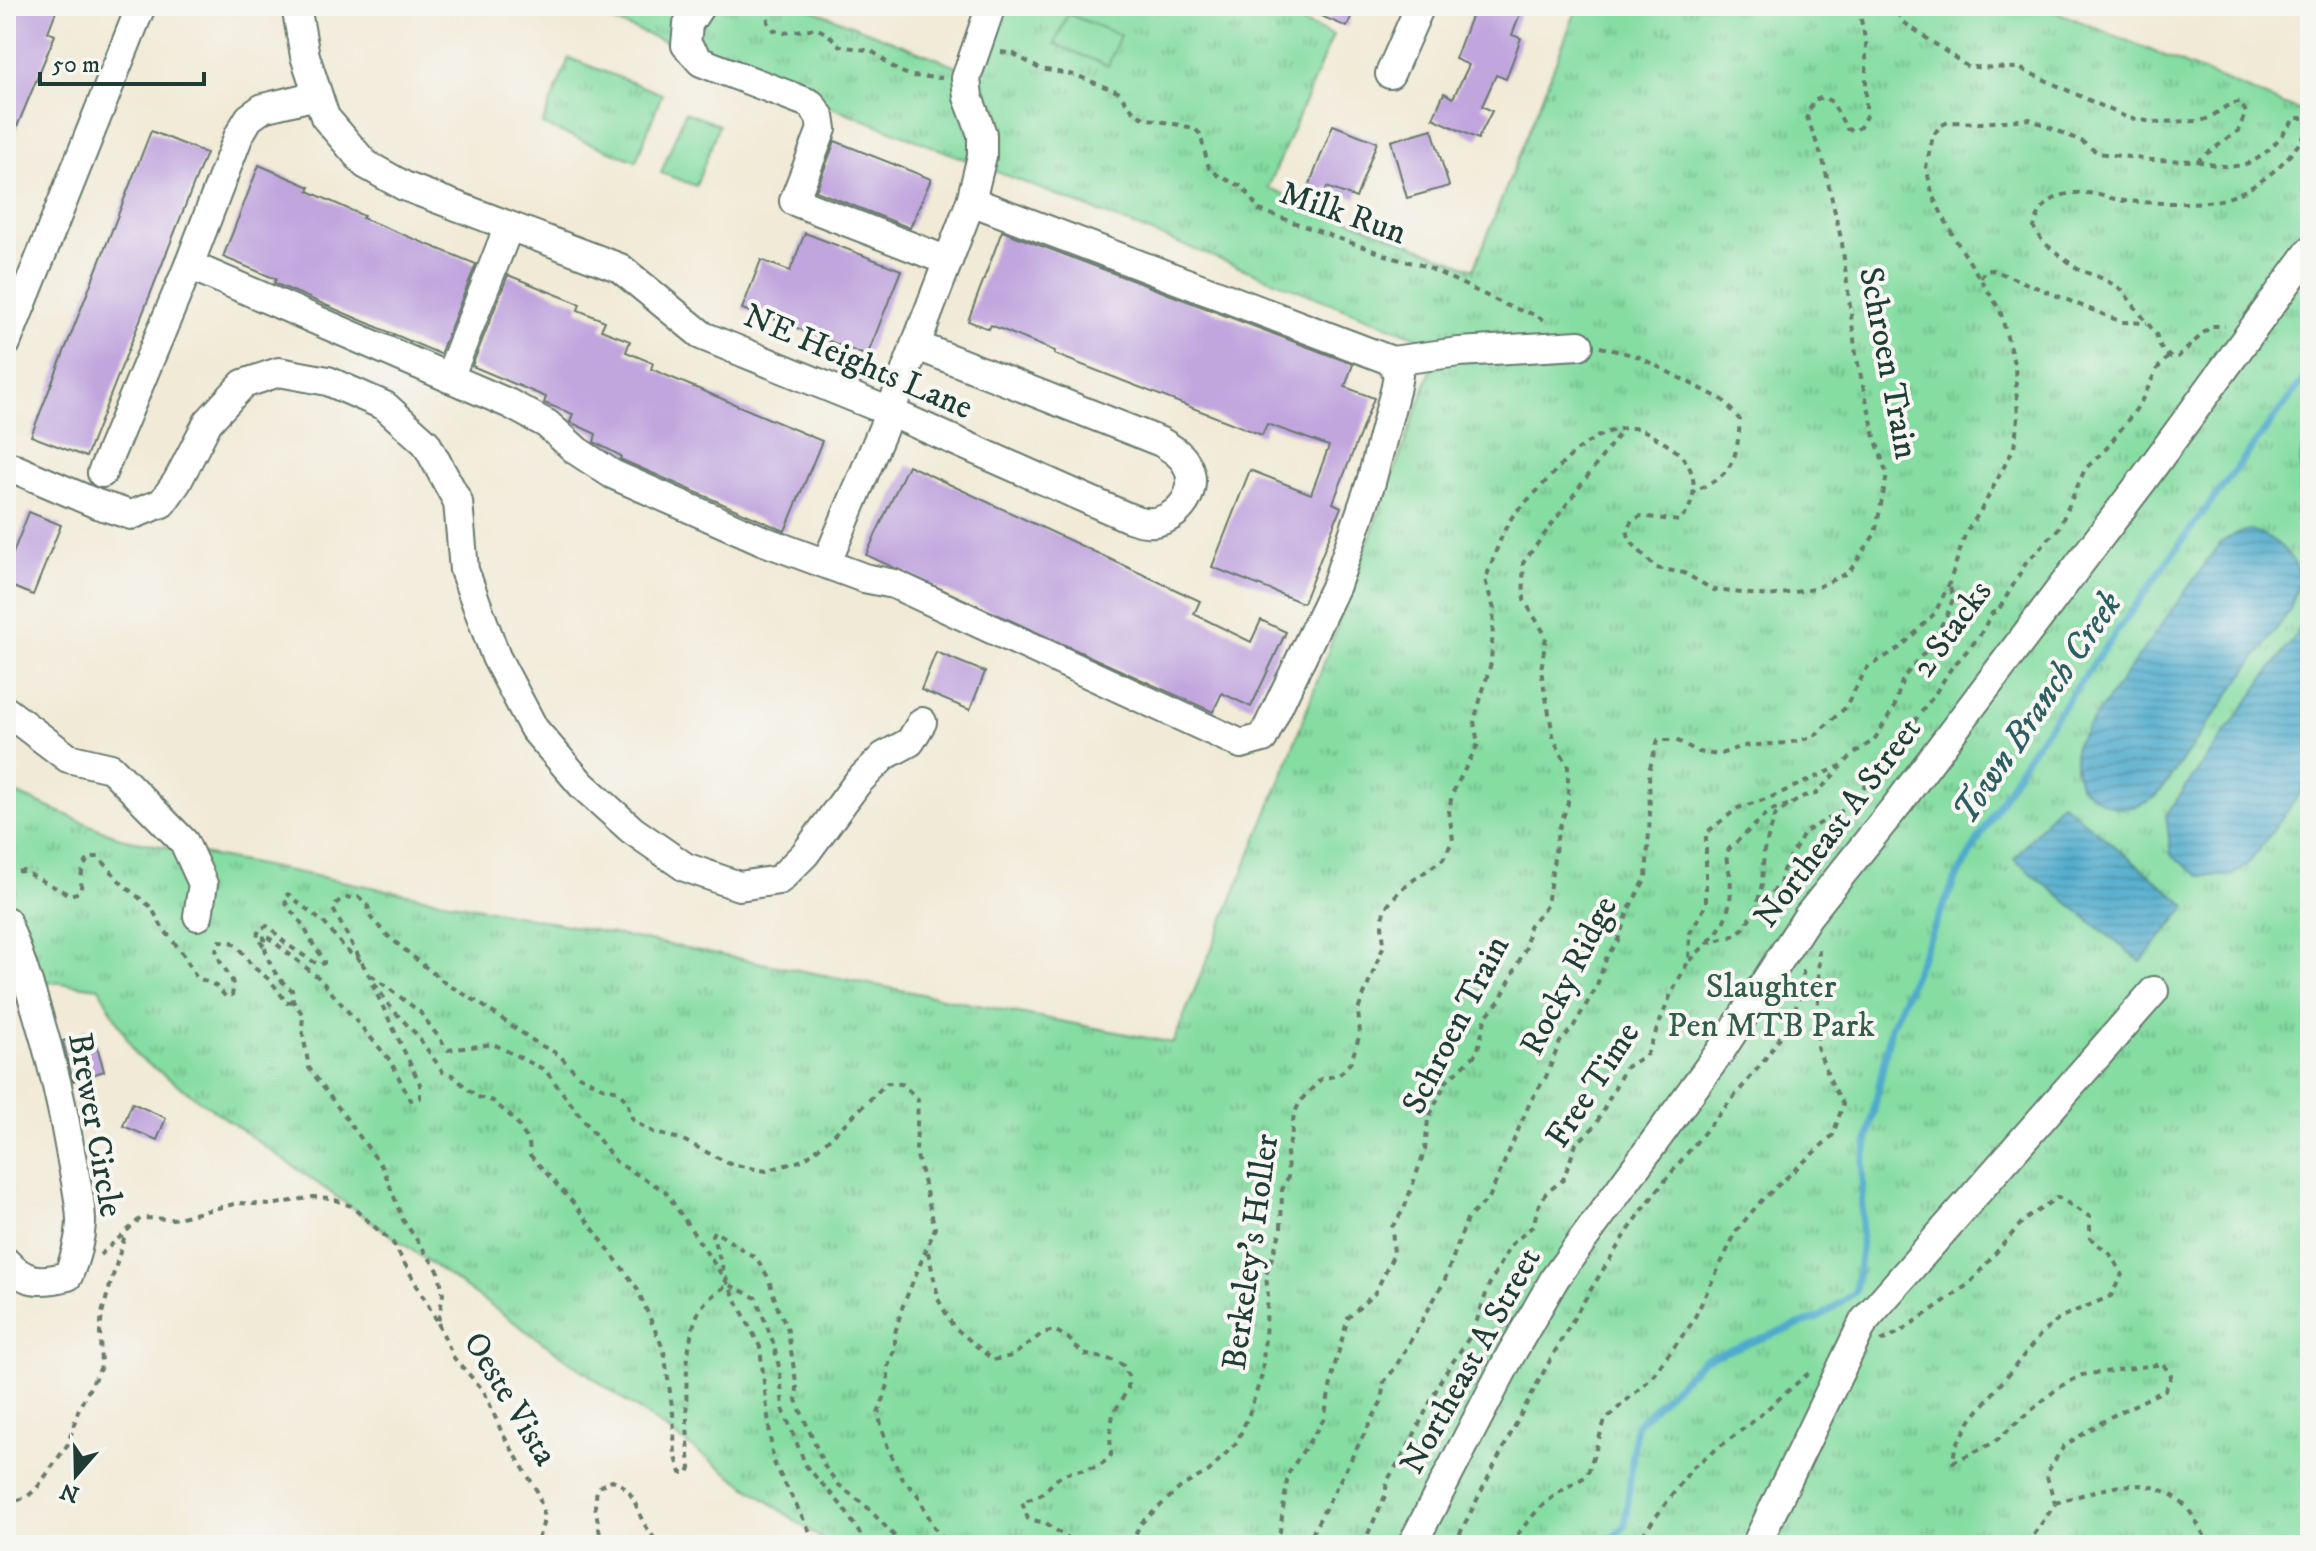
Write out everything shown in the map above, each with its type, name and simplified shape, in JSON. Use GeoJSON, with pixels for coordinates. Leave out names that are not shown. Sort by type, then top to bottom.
{"type":"FeatureCollection","features":[{"type":"Feature","properties":{"kind":"street"},"geometry":{"type":"LineString","coordinates":[[6,343],[141,6]]}},
{"type":"Feature","properties":{"kind":"street","name":"NE Heights Lane"},"geometry":{"type":"LineString","coordinates":[[296,6],[305,56],[325,117],[365,164],[404,186],[620,268],[703,336],[890,412],[1127,517],[1148,523],[1170,518],[1188,496],[1192,483],[1188,467],[1177,451],[1161,442],[915,345]]}},
{"type":"Feature","properties":{"kind":"street"},"geometry":{"type":"LineString","coordinates":[[700,6],[688,24],[686,45],[701,62],[811,104],[820,117],[822,129],[794,201],[948,261]]}},
{"type":"Feature","properties":{"kind":"street"},"geometry":{"type":"LineString","coordinates":[[827,562],[890,412],[971,201],[982,156],[982,134],[968,97],[966,78],[991,6]]}},
{"type":"Feature","properties":{"kind":"street"},"geometry":{"type":"LineString","coordinates":[[1390,74],[1420,6]]}},
{"type":"Feature","properties":{"kind":"street"},"geometry":{"type":"LineString","coordinates":[[102,473],[189,265],[239,135],[249,118],[263,108],[317,95]]}},
{"type":"Feature","properties":{"kind":"street"},"geometry":{"type":"LineString","coordinates":[[971,201],[1392,361],[1459,352],[1579,345]]}},
{"type":"Feature","properties":{"kind":"street"},"geometry":{"type":"LineString","coordinates":[[449,378],[509,226]]}},
{"type":"Feature","properties":{"kind":"street","name":"Northeast A Street"},"geometry":{"type":"LineString","coordinates":[[1412,1545],[1510,1356],[1555,1278],[1720,1052],[1808,916],[1897,805],[2133,493],[2310,251]]}},
{"type":"Feature","properties":{"kind":"street"},"geometry":{"type":"LineString","coordinates":[[189,265],[510,404],[547,424],[577,451],[612,474],[764,541],[864,578],[894,584],[1241,744],[1263,738],[1336,585],[1371,482],[1395,391],[1398,375],[1392,361]]}},
{"type":"Feature","properties":{"kind":"street"},"geometry":{"type":"LineString","coordinates":[[6,465],[97,504],[131,515],[162,503],[177,482],[208,422],[243,384],[279,372],[328,381],[385,406],[426,443],[458,502],[464,570],[496,657],[534,729],[582,785],[632,830],[685,867],[739,886],[779,880],[805,854],[858,782],[884,756],[910,742],[922,722]]}},
{"type":"Feature","properties":{"kind":"street"},"geometry":{"type":"LineString","coordinates":[[6,711],[68,758],[111,768],[174,831],[184,842],[203,884],[198,916]]}},
{"type":"Feature","properties":{"kind":"street","name":"Brewer Circle"},"geometry":{"type":"LineString","coordinates":[[6,921],[53,1072],[67,1133],[81,1222],[76,1255],[68,1276],[48,1281],[29,1280],[16,1273],[6,1262]]}},
{"type":"Feature","properties":{"kind":"street"},"geometry":{"type":"LineString","coordinates":[[1756,1545],[1864,1321],[2154,991]]}},
{"type":"Feature","properties":{"kind":"path"},"geometry":{"type":"LineString","coordinates":[[767,6],[768,22],[774,30],[784,33],[816,28],[840,46],[872,51],[898,71],[912,76],[966,78]]}},
{"type":"Feature","properties":{"kind":"path","name":"Schroen Train"},"geometry":{"type":"LineString","coordinates":[[1694,491],[1686,514],[1679,521],[1641,516],[1632,520],[1627,530],[1630,541],[1656,568],[1684,573],[1714,590],[1769,596],[1814,589],[1849,572],[1875,534],[1887,475],[1856,355],[1842,243],[1823,160],[1807,117],[1813,101],[1823,97],[1832,102],[1847,129],[1854,131],[1860,127],[1866,116],[1866,43],[1858,6]]}},
{"type":"Feature","properties":{"kind":"path"},"geometry":{"type":"LineString","coordinates":[[1894,6],[1902,21],[1968,67],[2019,68],[2128,118],[2153,122],[2200,121],[2207,120],[2232,103],[2240,102],[2246,112],[2238,131],[2197,161]]}},
{"type":"Feature","properties":{"kind":"path","name":"Milk Run"},"geometry":{"type":"LineString","coordinates":[[966,78],[981,75],[991,56],[1007,52],[1040,69],[1075,75],[1118,92],[1136,114],[1144,118],[1194,128],[1200,134],[1209,168],[1243,187],[1259,210],[1425,266],[1510,307],[1536,315],[1547,323]]}},
{"type":"Feature","properties":{"kind":"path"},"geometry":{"type":"LineString","coordinates":[[1949,584],[1966,532],[2014,448],[2018,418],[2015,367],[2000,310],[1933,197],[1926,167],[1933,136],[1940,126],[1948,122],[2030,119],[2081,141],[2098,153],[2151,160],[2197,161],[2220,167],[2253,162],[2278,144],[2295,118],[2305,118],[2307,133],[2288,157],[2242,193],[2208,202],[2123,201],[2093,194],[2063,195],[2050,199],[2037,215],[2034,228],[2043,242],[2079,270],[2122,290],[2168,357]]}},
{"type":"Feature","properties":{"kind":"path"},"geometry":{"type":"LineString","coordinates":[[1981,280],[1984,271],[1993,270],[2122,322],[2147,323]]}},
{"type":"Feature","properties":{"kind":"path","name":"2 Stacks"},"geometry":{"type":"LineString","coordinates":[[1707,943],[1731,937],[1744,928],[1755,910],[1780,884],[1783,870],[1805,832],[1850,806],[1950,670],[1979,637],[1992,613],[1998,611],[2026,563],[2059,528],[2085,469],[2106,449],[2140,404],[2157,369],[2168,357],[2177,358],[2211,326],[2255,326]]}},
{"type":"Feature","properties":{"kind":"path"},"geometry":{"type":"LineString","coordinates":[[1579,345],[1613,349],[1637,356],[1723,400],[1740,420],[1738,448],[1728,471],[1714,483],[1694,491],[1686,460],[1676,451],[1642,428],[1623,428]]}},
{"type":"Feature","properties":{"kind":"path","name":"Schroen Train"},"geometry":{"type":"LineString","coordinates":[[1278,1545],[1288,1474],[1324,1419],[1348,1318],[1375,1293],[1394,1254],[1392,1227],[1404,1209],[1425,1150],[1428,1119],[1446,1082],[1477,1053],[1486,1016],[1500,1000],[1526,947],[1529,926],[1547,905],[1558,832],[1568,803],[1568,766],[1554,740],[1541,671],[1546,636],[1524,600],[1523,563],[1623,428]]}},
{"type":"Feature","properties":{"kind":"path","name":"Berkeley's Holler"},"geometry":{"type":"LineString","coordinates":[[1131,1545],[1140,1524],[1181,1487],[1209,1471],[1237,1442],[1249,1414],[1262,1375],[1268,1296],[1266,1275],[1281,1230],[1282,1190],[1288,1177],[1287,1151],[1294,1114],[1301,1100],[1321,1079],[1339,1075],[1351,1062],[1360,1034],[1358,1010],[1384,945],[1384,910],[1401,889],[1443,859],[1453,840],[1449,811],[1452,794],[1478,744],[1474,721],[1491,663],[1494,609],[1485,580],[1502,541],[1514,514],[1567,458],[1597,437],[1623,428]]}},
{"type":"Feature","properties":{"kind":"path","name":"Free Time"},"geometry":{"type":"LineString","coordinates":[[1363,1545],[1385,1496],[1387,1481],[1409,1445],[1442,1378],[1473,1332],[1489,1285],[1511,1245],[1533,1226],[1546,1193],[1563,1180],[1576,1144],[1595,1126],[1625,1068],[1647,1054],[1671,994],[1689,960],[1690,933],[1706,905],[1706,833],[1738,808],[1769,798],[1843,765],[1874,740],[1894,708],[1903,678],[1929,647],[1946,617],[1953,599],[1949,584]]}},
{"type":"Feature","properties":{"kind":"path","name":"Rocky Ridge"},"geometry":{"type":"LineString","coordinates":[[1306,1545],[1381,1402],[1384,1382],[1444,1282],[1467,1219],[1489,1198],[1514,1137],[1546,1077],[1560,1042],[1573,1027],[1596,988],[1607,956],[1618,940],[1630,907],[1646,878],[1649,771],[1658,740],[1676,740],[1699,752],[1718,755],[1742,746],[1788,743],[1813,737],[1844,709],[1867,668],[1901,647],[1935,613],[1949,584]]}},
{"type":"Feature","properties":{"kind":"path"},"geometry":{"type":"LineString","coordinates":[[1755,910],[1762,884],[1764,850],[1776,814],[1804,796],[1816,794],[1843,765]]}},
{"type":"Feature","properties":{"kind":"path"},"geometry":{"type":"LineString","coordinates":[[1686,965],[1722,928],[1731,903],[1730,873],[1725,857],[1729,849],[1771,810],[1790,804]]}},
{"type":"Feature","properties":{"kind":"path"},"geometry":{"type":"LineString","coordinates":[[6,873],[23,871],[70,895],[77,894],[82,886],[80,875],[86,861],[99,857],[123,885],[151,907],[196,977],[216,986],[226,997],[232,995],[234,986],[230,972],[221,963],[216,950],[219,941],[232,942],[252,966],[271,981],[283,1000],[287,1003],[293,1001]]}},
{"type":"Feature","properties":{"kind":"path"},"geometry":{"type":"LineString","coordinates":[[266,948],[257,938],[259,929],[267,926],[309,959],[319,965],[324,963],[324,958],[313,947],[303,925],[285,903],[284,897],[288,894],[325,924],[346,950],[364,963]]}},
{"type":"Feature","properties":{"kind":"path"},"geometry":{"type":"LineString","coordinates":[[438,1323],[443,1294],[439,1272],[403,1220],[383,1168],[309,1068],[302,1028],[303,1015],[293,1001],[292,990],[279,981],[266,948],[264,934],[319,978],[390,1060],[410,1100],[420,1098],[420,1084],[364,963],[333,909],[342,898],[359,897],[368,906],[371,918],[388,936],[445,983],[558,1054],[579,1076],[618,1091],[627,1102],[633,1121],[655,1133],[681,1139],[730,1164],[766,1171],[803,1160],[887,1083],[902,1084],[918,1099],[916,1152],[935,1228],[898,1321],[895,1349],[888,1366],[888,1385],[878,1414],[888,1448],[902,1478],[917,1494],[934,1527],[948,1545]]}},
{"type":"Feature","properties":{"kind":"path"},"geometry":{"type":"LineString","coordinates":[[1510,1545],[1548,1499],[1587,1476],[1605,1420],[1651,1378],[1692,1323],[1737,1230],[1761,1201],[1833,1135],[1843,1104],[1817,1047],[1819,947]]}},
{"type":"Feature","properties":{"kind":"path"},"geometry":{"type":"LineString","coordinates":[[1454,1545],[1520,1415],[1586,1299],[1640,1215],[1792,1017],[1804,987],[1803,967]]}},
{"type":"Feature","properties":{"kind":"path"},"geometry":{"type":"LineString","coordinates":[[367,972],[390,1007],[417,1035],[443,1072],[452,1075],[477,1097],[493,1101],[515,1120],[529,1142],[530,1155],[576,1206],[637,1288],[664,1351],[675,1454],[681,1473],[688,1473],[690,1468],[685,1390],[694,1322],[704,1304],[728,1284]]}},
{"type":"Feature","properties":{"kind":"path"},"geometry":{"type":"LineString","coordinates":[[367,972],[420,1012],[448,1050],[493,1044],[545,1070],[616,1162],[665,1191],[728,1284],[760,1347],[773,1461],[817,1545]]}},
{"type":"Feature","properties":{"kind":"path","name":"Oeste Vista"},"geometry":{"type":"LineString","coordinates":[[91,1264],[133,1223],[149,1217],[173,1219],[238,1203],[271,1205],[313,1197],[330,1198],[351,1206],[393,1243],[454,1358],[484,1391],[502,1433],[537,1491],[543,1510],[543,1524],[536,1545]]}},
{"type":"Feature","properties":{"kind":"path"},"geometry":{"type":"LineString","coordinates":[[1635,1545],[1693,1467],[1751,1423],[1805,1374],[1900,1332],[1969,1284],[2023,1221],[2058,1197],[2090,1217],[2090,1238],[2110,1254],[2122,1274],[2111,1296],[2061,1317],[2042,1333],[1972,1419],[1955,1447],[1953,1462],[1993,1443],[2059,1387],[2082,1375],[2163,1364],[2171,1376],[2165,1390],[2110,1417],[2064,1446],[2046,1474],[2055,1503]]}},
{"type":"Feature","properties":{"kind":"path"},"geometry":{"type":"LineString","coordinates":[[867,1545],[843,1507],[806,1466],[783,1409],[780,1371],[773,1342],[756,1298],[728,1284],[712,1235],[714,1231],[757,1259],[768,1277],[787,1326],[797,1388],[796,1400],[825,1467],[839,1485],[867,1507],[903,1545]]}},
{"type":"Feature","properties":{"kind":"path"},"geometry":{"type":"LineString","coordinates":[[6,1500],[14,1502],[37,1488],[68,1444],[79,1408],[101,1367],[102,1313],[126,1233]]}},
{"type":"Feature","properties":{"kind":"path"},"geometry":{"type":"LineString","coordinates":[[927,1249],[939,1301],[953,1326],[993,1360],[1012,1356],[1043,1333],[1054,1330],[1068,1338],[1083,1354],[1123,1365],[1128,1376],[1128,1389],[1113,1414],[1111,1455],[1104,1464],[1094,1469],[1067,1473],[1052,1482],[1039,1496],[1022,1502],[1028,1519],[1046,1523],[1077,1545]]}},
{"type":"Feature","properties":{"kind":"path"},"geometry":{"type":"LineString","coordinates":[[602,1545],[595,1501],[597,1488],[612,1480],[632,1495],[658,1545]]}},
{"type":"Feature","properties":{"kind":"path"},"geometry":{"type":"LineString","coordinates":[[2027,1545],[2055,1503],[2124,1484],[2153,1485],[2185,1506],[2209,1543],[2218,1545]]}},
{"type":"Feature","properties":{"kind":"green space","name":"Slaughter Pen MTB Park"},"geometry":{"type":"Polygon","coordinates":[[[575,6],[803,6],[979,75],[1007,6],[1262,6],[1333,35],[1268,188],[1474,269],[1578,6],[2042,6],[2310,115],[2310,1545],[830,1545],[137,1056],[99,988],[6,976],[6,789],[120,838],[1173,1043],[1282,777],[1440,346],[575,6]]]}},
{"type":"Feature","properties":{"kind":"green space"},"geometry":{"type":"Polygon","coordinates":[[[1068,14],[1120,35],[1108,66],[1055,44],[1068,14]]]}},
{"type":"Feature","properties":{"kind":"green space"},"geometry":{"type":"Polygon","coordinates":[[[569,58],[662,94],[636,161],[542,125],[569,58]]]}},
{"type":"Feature","properties":{"kind":"green space"},"geometry":{"type":"Polygon","coordinates":[[[685,112],[719,125],[696,186],[661,173],[685,112]]]}},
{"type":"Feature","properties":{"kind":"water"},"geometry":{"type":"Polygon","coordinates":[[[2310,435],[2310,494],[2300,464],[2310,435]]]}},
{"type":"Feature","properties":{"kind":"water"},"geometry":{"type":"Polygon","coordinates":[[[2250,530],[2275,541],[2297,567],[2301,576],[2290,610],[2156,797],[2125,808],[2099,800],[2080,786],[2075,745],[2220,543],[2250,530]]]}},
{"type":"Feature","properties":{"kind":"water"},"geometry":{"type":"Polygon","coordinates":[[[2310,615],[2310,780],[2247,866],[2231,876],[2199,876],[2171,855],[2166,815],[2310,615]]]}},
{"type":"Feature","properties":{"kind":"water"},"geometry":{"type":"Polygon","coordinates":[[[2061,802],[2187,906],[2141,962],[2014,859],[2061,802]]]}},
{"type":"Feature","properties":{"kind":"building"},"geometry":{"type":"Polygon","coordinates":[[[6,6],[58,6],[48,32],[55,35],[7,151],[6,6]]]}},
{"type":"Feature","properties":{"kind":"building"},"geometry":{"type":"Polygon","coordinates":[[[1298,6],[1355,6],[1347,27],[1298,6]]]}},
{"type":"Feature","properties":{"kind":"building"},"geometry":{"type":"Polygon","coordinates":[[[1475,6],[1523,6],[1512,35],[1521,38],[1506,79],[1496,75],[1482,106],[1492,111],[1478,139],[1433,118],[1444,93],[1453,98],[1469,65],[1455,59],[1475,6]]]}},
{"type":"Feature","properties":{"kind":"building"},"geometry":{"type":"Polygon","coordinates":[[[1333,125],[1377,142],[1356,198],[1327,187],[1323,197],[1307,191],[1333,125]]]}},
{"type":"Feature","properties":{"kind":"building"},"geometry":{"type":"Polygon","coordinates":[[[1432,129],[1449,186],[1407,198],[1391,141],[1432,129]]]}},
{"type":"Feature","properties":{"kind":"building"},"geometry":{"type":"Polygon","coordinates":[[[151,131],[206,153],[86,457],[31,436],[151,131]]]}},
{"type":"Feature","properties":{"kind":"building"},"geometry":{"type":"Polygon","coordinates":[[[835,141],[931,179],[910,228],[816,191],[835,141]]]}},
{"type":"Feature","properties":{"kind":"building"},"geometry":{"type":"Polygon","coordinates":[[[259,165],[310,187],[308,191],[364,216],[362,218],[476,264],[440,354],[274,283],[276,279],[223,257],[259,165]]]}},
{"type":"Feature","properties":{"kind":"building"},"geometry":{"type":"Polygon","coordinates":[[[1002,231],[1353,364],[1345,387],[1374,398],[1333,503],[1341,507],[1303,603],[1212,567],[1250,470],[1311,494],[1329,446],[1267,424],[1262,435],[1054,354],[1055,351],[991,325],[989,329],[968,321],[1002,231]]]}},
{"type":"Feature","properties":{"kind":"building"},"geometry":{"type":"Polygon","coordinates":[[[805,233],[901,270],[867,356],[742,309],[761,260],[790,271],[805,233]]]}},
{"type":"Feature","properties":{"kind":"building"},"geometry":{"type":"Polygon","coordinates":[[[508,275],[580,304],[578,310],[605,321],[601,330],[630,341],[626,352],[653,363],[651,369],[822,441],[785,531],[620,459],[621,456],[594,442],[596,434],[570,422],[573,414],[544,403],[546,397],[472,366],[508,275]]]}},
{"type":"Feature","properties":{"kind":"building"},"geometry":{"type":"Polygon","coordinates":[[[908,465],[1200,601],[1194,614],[1251,642],[1261,620],[1286,632],[1251,707],[1222,693],[1213,712],[866,555],[908,465]]]}},
{"type":"Feature","properties":{"kind":"building"},"geometry":{"type":"Polygon","coordinates":[[[29,512],[61,525],[33,595],[6,584],[6,571],[29,512]]]}},
{"type":"Feature","properties":{"kind":"building"},"geometry":{"type":"Polygon","coordinates":[[[936,652],[985,672],[970,710],[921,690],[936,652]]]}},
{"type":"Feature","properties":{"kind":"building"},"geometry":{"type":"Polygon","coordinates":[[[93,1032],[104,1071],[73,1081],[63,1041],[93,1032]]]}},
{"type":"Feature","properties":{"kind":"building"},"geometry":{"type":"Polygon","coordinates":[[[132,1103],[166,1118],[157,1140],[123,1126],[132,1103]]]}},
{"type":"Feature","properties":{"kind":"waterway","name":"Town Branch Creek"},"geometry":{"type":"LineString","coordinates":[[1605,1545],[1625,1526],[1636,1425],[1703,1360],[1820,1317],[1855,1292],[1861,1249],[1863,1164],[1891,1027],[1954,882],[2026,758],[2184,538],[2310,371]]}}]}
